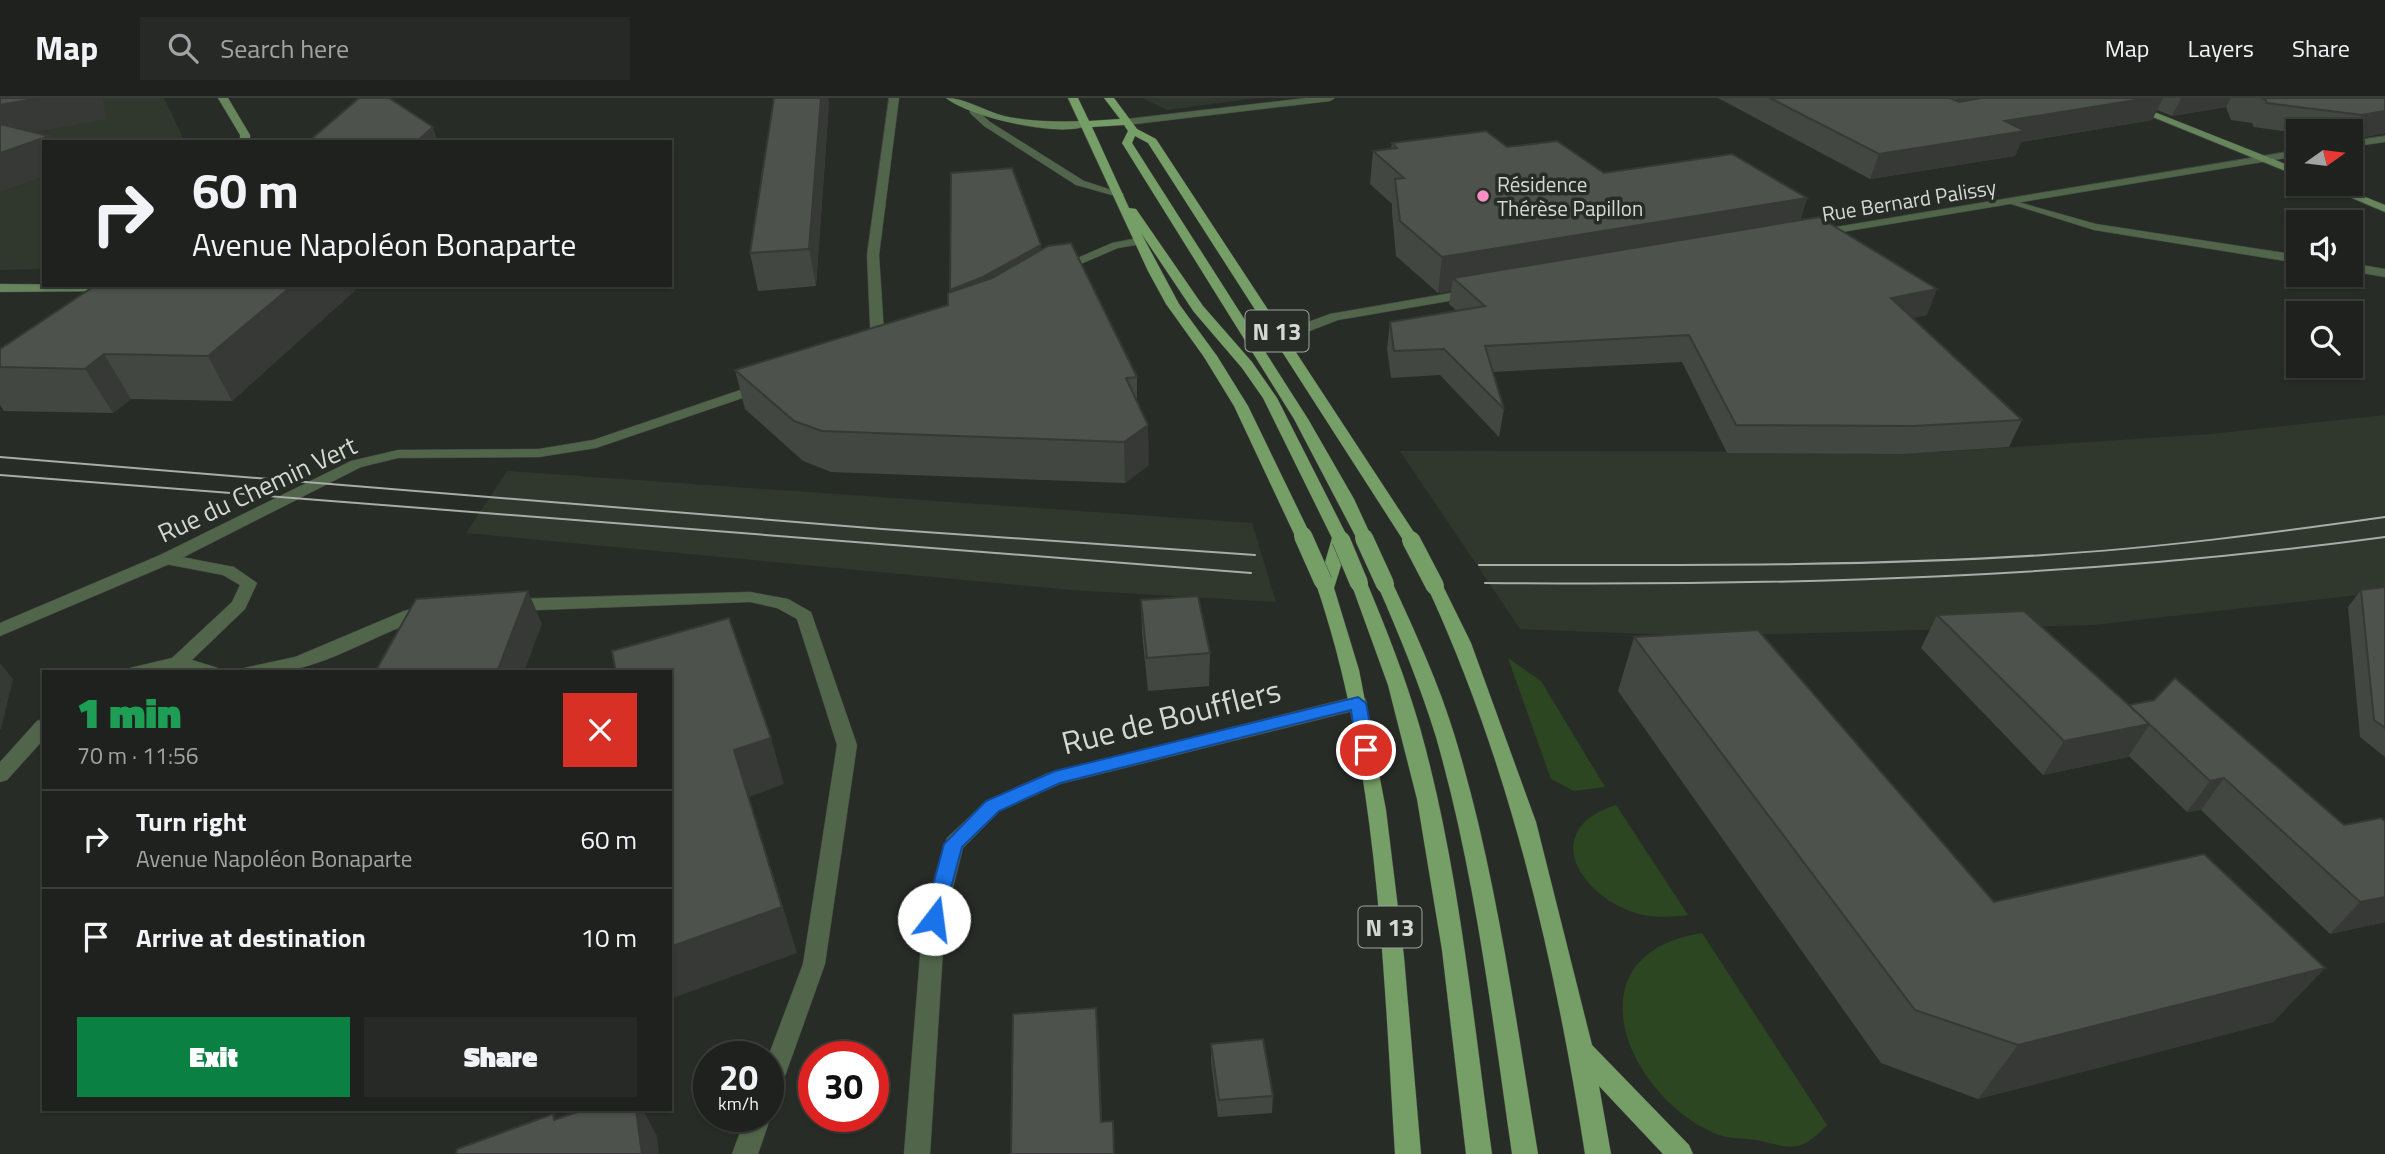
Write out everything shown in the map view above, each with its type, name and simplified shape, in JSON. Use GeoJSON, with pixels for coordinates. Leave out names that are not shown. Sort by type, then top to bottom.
{"type":"FeatureCollection","features":[{"type":"Feature","properties":{"kind":"main road","name":"N 13"},"geometry":{"type":"LineString","coordinates":[[1073,98],[1119,194],[1138,242],[1169,299],[1216,363],[1253,428],[1336,612],[1358,703],[1383,846],[1408,1154]]}},
{"type":"Feature","properties":{"kind":"main road","name":"N 13"},"geometry":{"type":"LineString","coordinates":[[1109,98],[1130,127],[1152,141],[1290,349],[1411,540],[1462,643],[1527,821],[1581,1050],[1598,1154]]}},
{"type":"Feature","properties":{"kind":"main road"},"geometry":{"type":"LineString","coordinates":[[1086,124],[1130,127],[1127,143],[1301,419],[1346,499],[1407,633],[1451,756],[1489,929],[1525,1154]]}},
{"type":"Feature","properties":{"kind":"main road"},"geometry":{"type":"LineString","coordinates":[[1119,194],[1148,231],[1198,309],[1247,365],[1270,398],[1340,539],[1381,637],[1416,748],[1443,891],[1479,1154]]}},
{"type":"Feature","properties":{"kind":"main road"},"geometry":{"type":"LineString","coordinates":[[1324,584],[1340,539]]}},
{"type":"Feature","properties":{"kind":"main road"},"geometry":{"type":"LineString","coordinates":[[1581,1050],[1680,1154]]}},
{"type":"Feature","properties":{"kind":"street"},"geometry":{"type":"LineString","coordinates":[[223,98],[245,135],[245,140]]}},
{"type":"Feature","properties":{"kind":"street"},"geometry":{"type":"LineString","coordinates":[[878,349],[873,256],[894,98]]}},
{"type":"Feature","properties":{"kind":"street"},"geometry":{"type":"LineString","coordinates":[[951,98],[974,111],[1018,123],[1086,124]]}},
{"type":"Feature","properties":{"kind":"street"},"geometry":{"type":"LineString","coordinates":[[1130,127],[1330,98]]}},
{"type":"Feature","properties":{"kind":"street"},"geometry":{"type":"LineString","coordinates":[[2110,98],[2286,168]]}},
{"type":"Feature","properties":{"kind":"street"},"geometry":{"type":"LineString","coordinates":[[974,111],[987,124],[1080,183],[1119,194]]}},
{"type":"Feature","properties":{"kind":"street"},"geometry":{"type":"LineString","coordinates":[[2363,142],[2385,139]]}},
{"type":"Feature","properties":{"kind":"street","name":"Rue Bernard Palissy"},"geometry":{"type":"LineString","coordinates":[[1804,235],[2286,155]]}},
{"type":"Feature","properties":{"kind":"street"},"geometry":{"type":"LineString","coordinates":[[2353,196],[2385,209]]}},
{"type":"Feature","properties":{"kind":"street"},"geometry":{"type":"LineString","coordinates":[[2015,202],[2094,227],[2286,257]]}},
{"type":"Feature","properties":{"kind":"street"},"geometry":{"type":"LineString","coordinates":[[1046,276],[1115,245],[1138,242]]}},
{"type":"Feature","properties":{"kind":"street"},"geometry":{"type":"LineString","coordinates":[[2363,269],[2385,273]]}},
{"type":"Feature","properties":{"kind":"street"},"geometry":{"type":"LineString","coordinates":[[0,288],[66,287]]}},
{"type":"Feature","properties":{"kind":"street"},"geometry":{"type":"LineString","coordinates":[[111,301],[132,287]]}},
{"type":"Feature","properties":{"kind":"street"},"geometry":{"type":"LineString","coordinates":[[1290,349],[1302,329],[1335,317],[1493,289]]}},
{"type":"Feature","properties":{"kind":"street","name":"Rue du Chemin Vert"},"geometry":{"type":"LineString","coordinates":[[0,630],[166,559],[356,464],[398,454],[539,453],[596,444],[778,382]]}},
{"type":"Feature","properties":{"kind":"street"},"geometry":{"type":"LineString","coordinates":[[166,559],[228,571],[249,583],[239,605],[178,663]]}},
{"type":"Feature","properties":{"kind":"street"},"geometry":{"type":"LineString","coordinates":[[487,606],[750,597],[782,603],[805,616],[848,745],[814,964],[784,1046]]}},
{"type":"Feature","properties":{"kind":"street"},"geometry":{"type":"LineString","coordinates":[[260,670],[299,662],[410,615],[446,607]]}},
{"type":"Feature","properties":{"kind":"street"},"geometry":{"type":"LineString","coordinates":[[145,670],[178,663],[204,670]]}},
{"type":"Feature","properties":{"kind":"street","name":"Rue de Boufflers"},"geometry":{"type":"LineString","coordinates":[[917,1154],[934,919],[954,844],[992,806],[1055,778],[1358,703]]}},
{"type":"Feature","properties":{"kind":"street"},"geometry":{"type":"LineString","coordinates":[[0,775],[42,728]]}},
{"type":"Feature","properties":{"kind":"street"},"geometry":{"type":"LineString","coordinates":[[745,1154],[753,1132]]}},
{"type":"Feature","properties":{"kind":"shaded area"},"geometry":{"type":"Polygon","coordinates":[[[0,98],[164,98],[184,140],[42,140],[42,269],[0,270],[0,98]]]}},
{"type":"Feature","properties":{"kind":"shaded area"},"geometry":{"type":"Polygon","coordinates":[[[1142,98],[1256,98],[1167,110],[1142,98]]]}},
{"type":"Feature","properties":{"kind":"shaded area"},"geometry":{"type":"Polygon","coordinates":[[[2385,415],[2385,592],[2093,625],[1703,636],[1520,629],[1400,451],[1938,452],[2211,434],[2385,415]]]}},
{"type":"Feature","properties":{"kind":"shaded area"},"geometry":{"type":"Polygon","coordinates":[[[507,471],[1252,523],[1276,602],[1071,590],[466,533],[507,471]]]}},
{"type":"Feature","properties":{"kind":"green space"},"geometry":{"type":"Polygon","coordinates":[[[1508,658],[1541,681],[1605,787],[1574,791],[1551,779],[1508,658]]]}},
{"type":"Feature","properties":{"kind":"green space"},"geometry":{"type":"Polygon","coordinates":[[[1616,805],[1688,915],[1663,917],[1639,914],[1618,906],[1600,894],[1585,879],[1576,863],[1573,846],[1578,830],[1592,816],[1616,805]]]}},
{"type":"Feature","properties":{"kind":"green space"},"geometry":{"type":"Polygon","coordinates":[[[1702,933],[1827,1125],[1802,1145],[1787,1146],[1719,1135],[1686,1117],[1658,1091],[1637,1061],[1625,1028],[1623,997],[1634,968],[1660,946],[1702,933]]]}},
{"type":"Feature","properties":{"kind":"building"},"geometry":{"type":"Polygon","coordinates":[[[0,98],[38,98],[0,105],[0,98]]]}},
{"type":"Feature","properties":{"kind":"building"},"geometry":{"type":"Polygon","coordinates":[[[359,98],[389,98],[433,127],[418,140],[310,140],[359,98]]]}},
{"type":"Feature","properties":{"kind":"building"},"geometry":{"type":"Polygon","coordinates":[[[774,98],[821,98],[809,249],[750,253],[774,98]]]}},
{"type":"Feature","properties":{"kind":"building"},"geometry":{"type":"Polygon","coordinates":[[[1770,98],[1950,98],[1959,102],[1981,98],[2148,98],[2005,121],[2025,131],[1879,154],[1770,98]]]}},
{"type":"Feature","properties":{"kind":"building"},"geometry":{"type":"Polygon","coordinates":[[[2261,98],[2385,98],[2385,111],[2362,115],[2267,103],[2261,98]]]}},
{"type":"Feature","properties":{"kind":"building"},"geometry":{"type":"Polygon","coordinates":[[[0,124],[49,136],[0,153],[0,124]]]}},
{"type":"Feature","properties":{"kind":"building"},"geometry":{"type":"Polygon","coordinates":[[[1486,131],[1507,147],[1557,141],[1604,173],[1732,154],[1807,198],[1442,257],[1400,221],[1395,179],[1404,178],[1373,151],[1397,148],[1392,143],[1486,131]]]}},
{"type":"Feature","properties":{"kind":"building"},"geometry":{"type":"Polygon","coordinates":[[[1012,168],[1041,245],[983,277],[950,290],[951,173],[1012,168]]]}},
{"type":"Feature","properties":{"kind":"building"},"geometry":{"type":"Polygon","coordinates":[[[1819,217],[1937,289],[1891,298],[2022,420],[1914,426],[1736,425],[1689,335],[1485,346],[1504,409],[1444,349],[1394,351],[1390,322],[1485,306],[1453,278],[1819,217]]]}},
{"type":"Feature","properties":{"kind":"building"},"geometry":{"type":"Polygon","coordinates":[[[1071,243],[1137,377],[1126,378],[1148,425],[1124,442],[822,431],[794,421],[735,370],[948,305],[948,293],[992,278],[1048,246],[1071,243]]]}},
{"type":"Feature","properties":{"kind":"building"},"geometry":{"type":"Polygon","coordinates":[[[93,287],[291,287],[208,356],[104,354],[85,369],[0,367],[0,349],[93,287]]]}},
{"type":"Feature","properties":{"kind":"building"},"geometry":{"type":"Polygon","coordinates":[[[2385,587],[2385,728],[2374,720],[2361,590],[2385,587]]]}},
{"type":"Feature","properties":{"kind":"building"},"geometry":{"type":"Polygon","coordinates":[[[528,591],[498,670],[376,670],[416,599],[528,591]]]}},
{"type":"Feature","properties":{"kind":"building"},"geometry":{"type":"Polygon","coordinates":[[[1198,596],[1210,653],[1147,658],[1141,600],[1198,596]]]}},
{"type":"Feature","properties":{"kind":"building"},"geometry":{"type":"Polygon","coordinates":[[[2024,611],[2150,724],[2064,741],[1937,615],[2024,611]]]}},
{"type":"Feature","properties":{"kind":"building"},"geometry":{"type":"Polygon","coordinates":[[[729,618],[771,738],[734,750],[782,907],[672,946],[672,670],[616,670],[612,651],[729,618]]]}},
{"type":"Feature","properties":{"kind":"building"},"geometry":{"type":"Polygon","coordinates":[[[1758,630],[1994,902],[2204,854],[2325,968],[2018,1045],[1915,1010],[1634,637],[1758,630]]]}},
{"type":"Feature","properties":{"kind":"building"},"geometry":{"type":"Polygon","coordinates":[[[2175,678],[2344,825],[2381,818],[2385,821],[2385,897],[2360,902],[2224,778],[2210,781],[2129,705],[2154,700],[2175,678]]]}},
{"type":"Feature","properties":{"kind":"building"},"geometry":{"type":"Polygon","coordinates":[[[1096,1008],[1101,1122],[1113,1121],[1114,1154],[1011,1154],[1013,1014],[1096,1008]]]}},
{"type":"Feature","properties":{"kind":"building"},"geometry":{"type":"Polygon","coordinates":[[[1263,1039],[1273,1096],[1219,1100],[1211,1044],[1263,1039]]]}},
{"type":"Feature","properties":{"kind":"building"},"geometry":{"type":"Polygon","coordinates":[[[581,1111],[636,1111],[642,1154],[456,1154],[457,1149],[553,1114],[554,1120],[581,1111]]]}},
{"type":"Feature","properties":{"kind":"tram line"},"geometry":{"type":"LineString","coordinates":[[0,457],[882,529],[1255,555]]}},
{"type":"Feature","properties":{"kind":"tram line"},"geometry":{"type":"LineString","coordinates":[[0,475],[1251,573]]}},
{"type":"Feature","properties":{"kind":"tram line"},"geometry":{"type":"LineString","coordinates":[[1479,565],[1762,564],[1973,559],[2172,544],[2385,517]]}},
{"type":"Feature","properties":{"kind":"tram line"},"geometry":{"type":"LineString","coordinates":[[1485,583],[1711,583],[1936,576],[2160,562],[2385,537]]}},
{"type":"Feature","properties":{"kind":"place","name":"Résidence Thérèse Papillon"},"geometry":{"type":"Point","coordinates":[1483,196]}},
{"type":"Feature","properties":{"kind":"route"},"geometry":{"type":"LineString","coordinates":[[934,919],[954,844],[992,806],[1055,778],[1358,703],[1366,750]]}}]}
